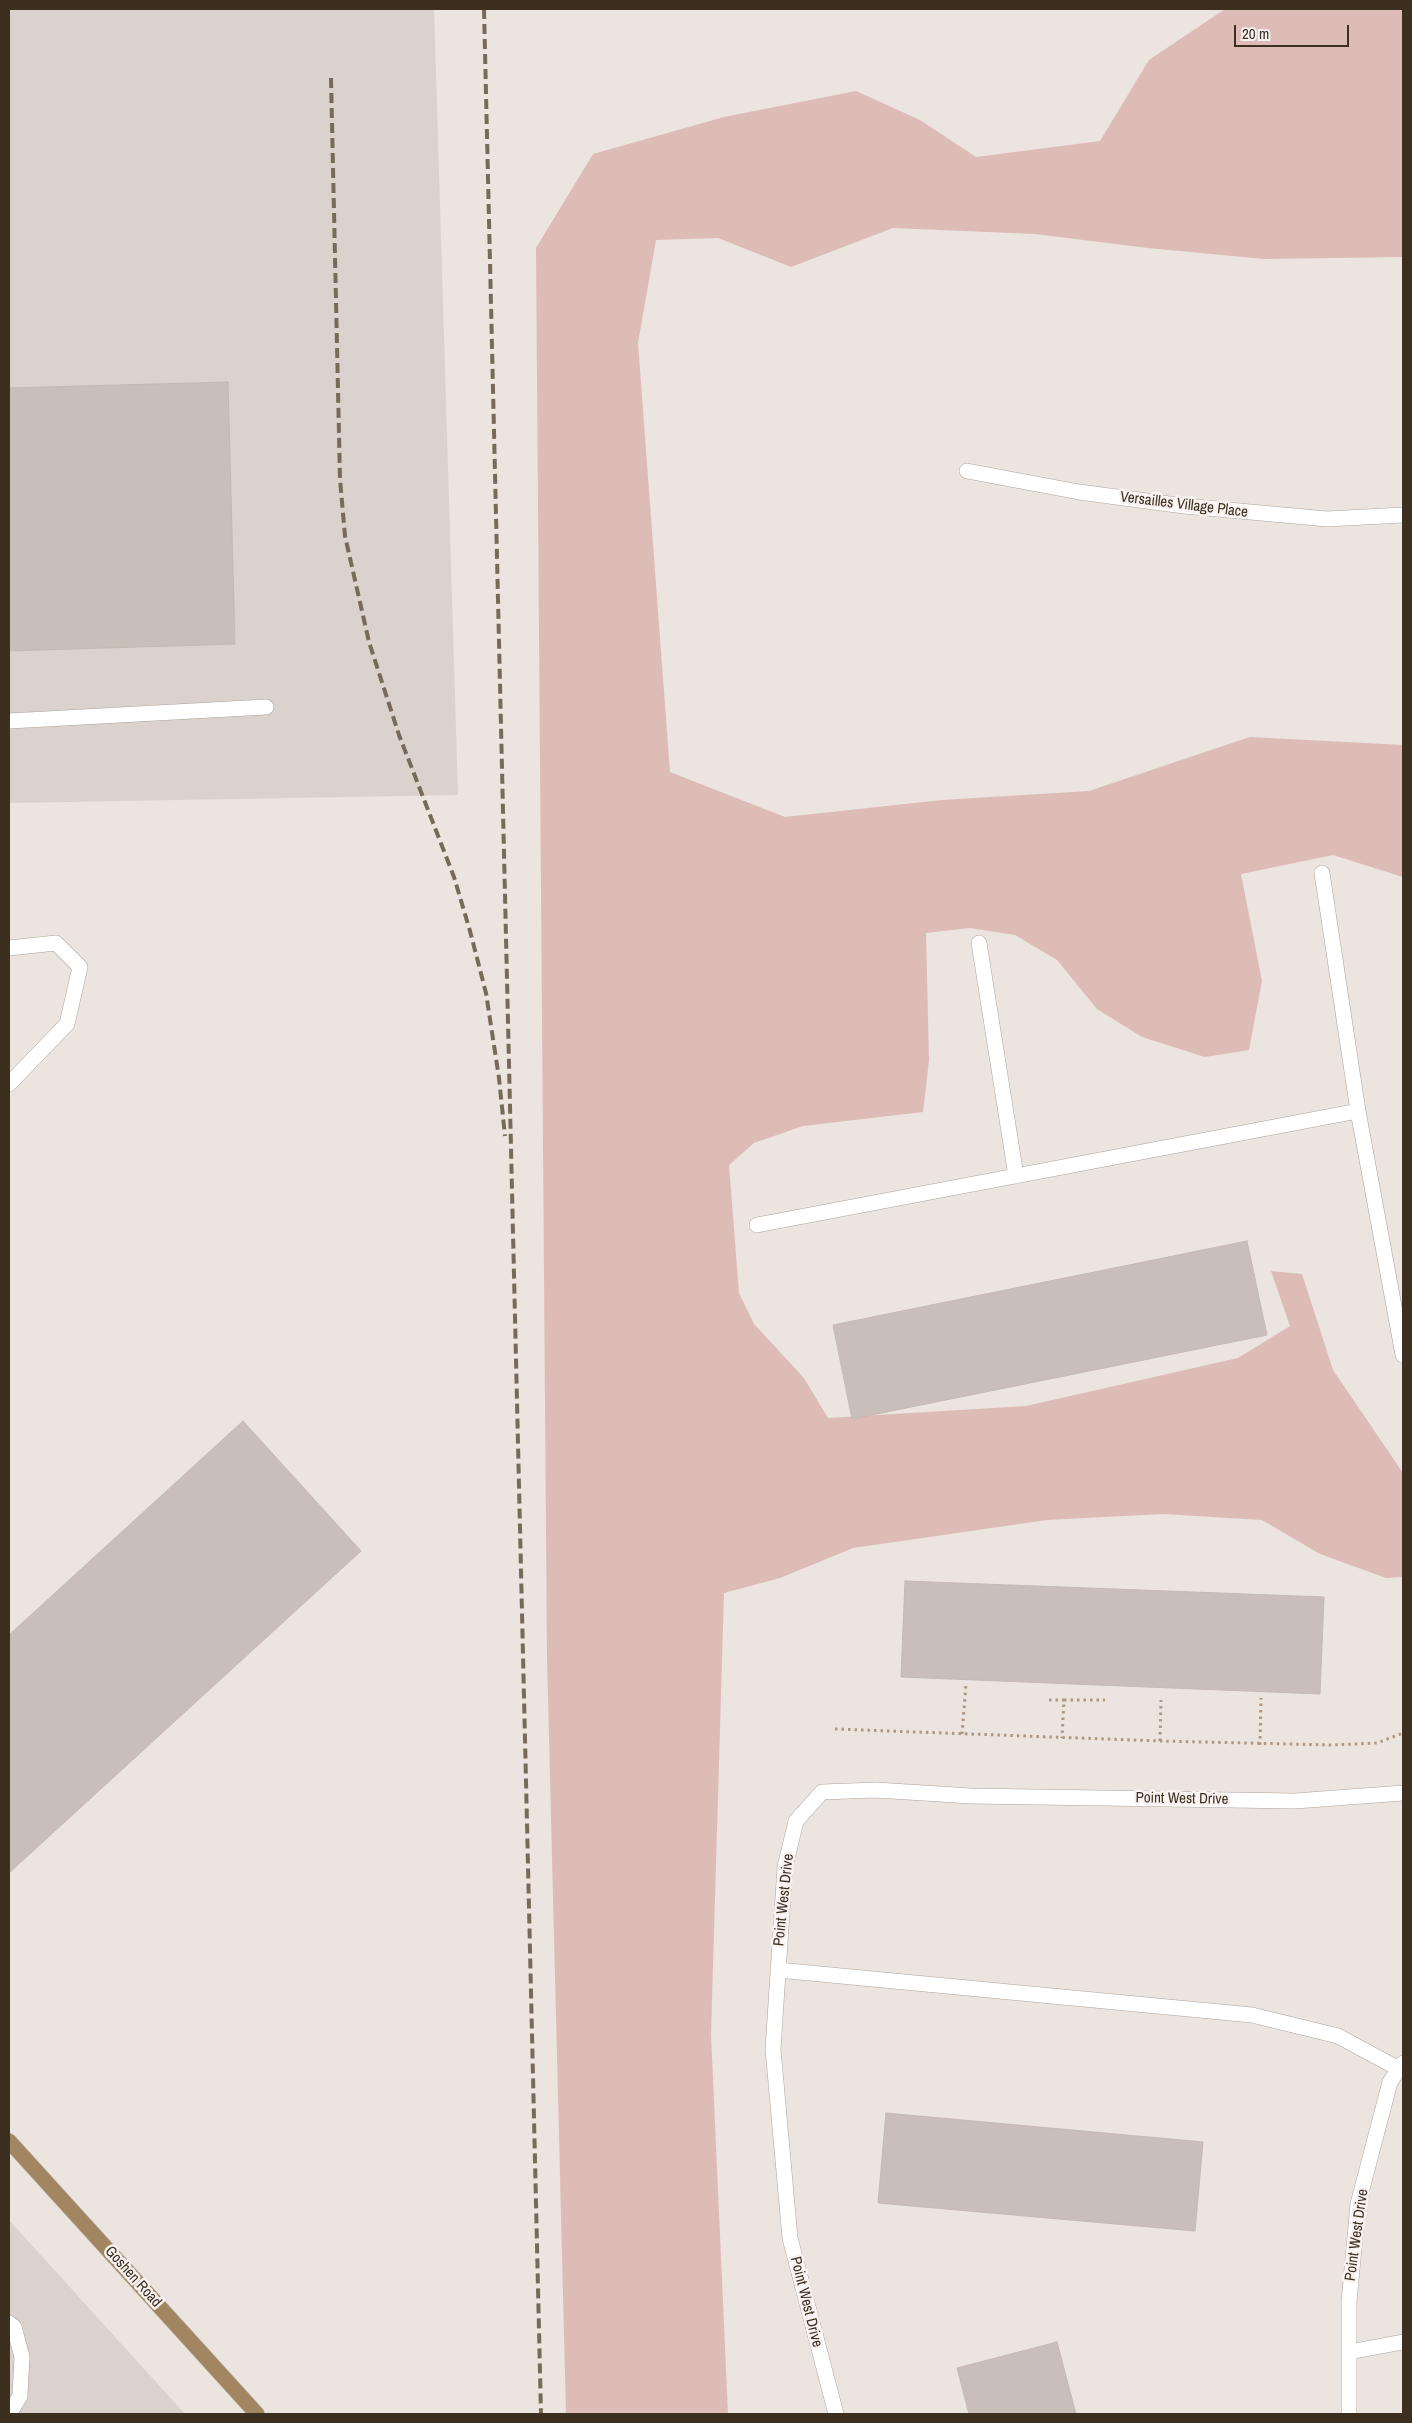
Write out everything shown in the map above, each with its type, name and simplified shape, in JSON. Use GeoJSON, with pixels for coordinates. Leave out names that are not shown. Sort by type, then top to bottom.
{"type":"FeatureCollection","features":[{"type":"Feature","properties":{"kind":"main road","name":"Goshen Road"},"geometry":{"type":"LineString","coordinates":[[9,2141],[257,2414]]}},
{"type":"Feature","properties":{"kind":"street","name":"Versailles Village Place"},"geometry":{"type":"LineString","coordinates":[[967,471],[1079,492],[1184,506],[1327,519],[1403,515]]}},
{"type":"Feature","properties":{"kind":"street"},"geometry":{"type":"LineString","coordinates":[[9,721],[266,707]]}},
{"type":"Feature","properties":{"kind":"street"},"geometry":{"type":"LineString","coordinates":[[1322,872],[1358,1111],[1403,1355]]}},
{"type":"Feature","properties":{"kind":"street"},"geometry":{"type":"LineString","coordinates":[[9,948],[56,943],[80,967],[67,1024],[9,1084]]}},
{"type":"Feature","properties":{"kind":"street"},"geometry":{"type":"LineString","coordinates":[[980,943],[1016,1176]]}},
{"type":"Feature","properties":{"kind":"street"},"geometry":{"type":"LineString","coordinates":[[757,1225],[1358,1111]]}},
{"type":"Feature","properties":{"kind":"street","name":"Point West Drive"},"geometry":{"type":"LineString","coordinates":[[836,2414],[790,2238],[773,2049],[785,1867],[796,1821],[822,1792],[876,1790],[971,1796],[1295,1801],[1403,1792]]}},
{"type":"Feature","properties":{"kind":"street"},"geometry":{"type":"LineString","coordinates":[[778,1970],[1252,2015],[1338,2036],[1401,2066]]}},
{"type":"Feature","properties":{"kind":"street","name":"Point West Drive"},"geometry":{"type":"LineString","coordinates":[[1349,2414],[1349,2302],[1358,2204],[1390,2082],[1401,2066]]}},
{"type":"Feature","properties":{"kind":"street"},"geometry":{"type":"LineString","coordinates":[[9,2324],[14,2327],[22,2357],[20,2396],[9,2414]]}},
{"type":"Feature","properties":{"kind":"street"},"geometry":{"type":"LineString","coordinates":[[1349,2352],[1403,2342]]}},
{"type":"Feature","properties":{"kind":"path"},"geometry":{"type":"LineString","coordinates":[[962,1734],[966,1684]]}},
{"type":"Feature","properties":{"kind":"path"},"geometry":{"type":"LineString","coordinates":[[1260,1745],[1261,1698]]}},
{"type":"Feature","properties":{"kind":"path"},"geometry":{"type":"LineString","coordinates":[[1049,1700],[1105,1700]]}},
{"type":"Feature","properties":{"kind":"path"},"geometry":{"type":"LineString","coordinates":[[1062,1738],[1064,1700]]}},
{"type":"Feature","properties":{"kind":"path"},"geometry":{"type":"LineString","coordinates":[[1160,1741],[1161,1700]]}},
{"type":"Feature","properties":{"kind":"path"},"geometry":{"type":"LineString","coordinates":[[835,1729],[1260,1745],[1376,1743],[1403,1733]]}},
{"type":"Feature","properties":{"kind":"shaded area"},"geometry":{"type":"Polygon","coordinates":[[[9,9],[434,9],[458,795],[9,803],[9,9]]]}},
{"type":"Feature","properties":{"kind":"shaded area"},"geometry":{"type":"Polygon","coordinates":[[[1225,9],[1403,9],[1403,257],[1264,259],[1148,248],[1035,234],[893,228],[791,267],[718,238],[656,240],[638,343],[670,772],[785,817],[942,800],[1089,791],[1250,737],[1403,745],[1403,877],[1333,855],[1241,874],[1262,981],[1249,1050],[1205,1057],[1142,1037],[1097,1009],[1057,960],[1015,935],[970,928],[926,933],[929,1060],[923,1112],[803,1126],[754,1143],[729,1165],[739,1293],[754,1324],[804,1378],[828,1418],[1026,1406],[1238,1358],[1290,1326],[1271,1271],[1302,1274],[1333,1370],[1403,1473],[1403,1577],[1386,1578],[1320,1554],[1262,1520],[1163,1514],[1047,1520],[853,1548],[780,1578],[724,1593],[711,2034],[728,2414],[566,2414],[547,1657],[536,248],[593,154],[724,117],[856,91],[920,120],[976,157],[1100,141],[1149,60],[1225,9]]]}},
{"type":"Feature","properties":{"kind":"shaded area"},"geometry":{"type":"Polygon","coordinates":[[[9,2220],[185,2414],[9,2414],[9,2220]]]}},
{"type":"Feature","properties":{"kind":"building"},"geometry":{"type":"Polygon","coordinates":[[[228,382],[235,644],[9,651],[9,388],[228,382]]]}},
{"type":"Feature","properties":{"kind":"building"},"geometry":{"type":"Polygon","coordinates":[[[1247,1241],[1267,1335],[852,1419],[833,1325],[1247,1241]]]}},
{"type":"Feature","properties":{"kind":"building"},"geometry":{"type":"Polygon","coordinates":[[[243,1421],[361,1551],[9,1873],[9,1635],[243,1421]]]}},
{"type":"Feature","properties":{"kind":"building"},"geometry":{"type":"Polygon","coordinates":[[[905,1581],[1324,1597],[1320,1694],[901,1677],[905,1581]]]}},
{"type":"Feature","properties":{"kind":"building"},"geometry":{"type":"Polygon","coordinates":[[[886,2113],[1203,2142],[1195,2231],[878,2203],[886,2113]]]}},
{"type":"Feature","properties":{"kind":"building"},"geometry":{"type":"Polygon","coordinates":[[[1057,2342],[1076,2414],[969,2414],[957,2368],[1057,2342]]]}},
{"type":"Feature","properties":{"kind":"railway"},"geometry":{"type":"LineString","coordinates":[[484,9],[541,2414]]}},
{"type":"Feature","properties":{"kind":"railway"},"geometry":{"type":"LineString","coordinates":[[331,78],[340,479],[345,536],[369,642],[399,735],[454,877],[470,931],[486,993],[499,1078],[505,1136]]}}]}
